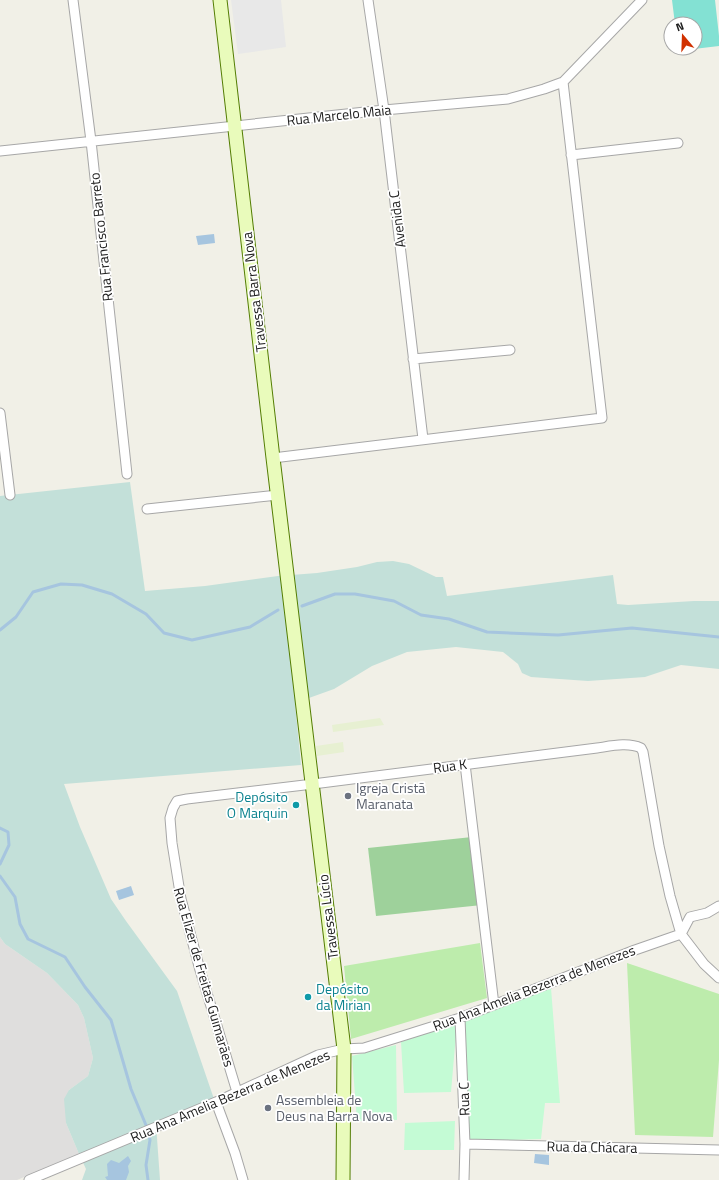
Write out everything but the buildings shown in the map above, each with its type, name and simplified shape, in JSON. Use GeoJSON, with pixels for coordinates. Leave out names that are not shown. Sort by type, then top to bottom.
{"type":"FeatureCollection","features":[{"type":"Feature","properties":{"kind":"street","name":"Rua Francisco Barreto"},"geometry":{"type":"LineString","coordinates":[[73,0],[91,141],[127,474]]}},
{"type":"Feature","properties":{"kind":"street","name":"Travessa Barra Nova"},"geometry":{"type":"LineString","coordinates":[[220,0],[278,495]]}},
{"type":"Feature","properties":{"kind":"street","name":"Avenida C"},"geometry":{"type":"LineString","coordinates":[[368,0],[384,110],[423,439]]}},
{"type":"Feature","properties":{"kind":"street","name":"Rua Marcelo Maia"},"geometry":{"type":"LineString","coordinates":[[0,151],[384,110],[508,99],[563,82],[642,0]]}},
{"type":"Feature","properties":{"kind":"street"},"geometry":{"type":"LineString","coordinates":[[273,458],[602,418],[563,82]]}},
{"type":"Feature","properties":{"kind":"street"},"geometry":{"type":"LineString","coordinates":[[571,155],[678,143]]}},
{"type":"Feature","properties":{"kind":"street"},"geometry":{"type":"LineString","coordinates":[[414,360],[510,350]]}},
{"type":"Feature","properties":{"kind":"street"},"geometry":{"type":"LineString","coordinates":[[0,413],[10,495]]}},
{"type":"Feature","properties":{"kind":"street"},"geometry":{"type":"LineString","coordinates":[[147,509],[278,495]]}},
{"type":"Feature","properties":{"kind":"street","name":"Travessa Lúcio"},"geometry":{"type":"LineString","coordinates":[[278,495],[344,1049],[343,1180]]}},
{"type":"Feature","properties":{"kind":"street","name":"Rua K"},"geometry":{"type":"LineString","coordinates":[[187,798],[313,784],[623,745],[635,745],[641,748],[643,752],[670,896],[681,934]]}},
{"type":"Feature","properties":{"kind":"street"},"geometry":{"type":"LineString","coordinates":[[465,764],[494,1005]]}},
{"type":"Feature","properties":{"kind":"street","name":"Rua Elizer de Freitas Guimarães"},"geometry":{"type":"LineString","coordinates":[[187,798],[177,801],[170,818],[172,843],[181,899],[200,970],[237,1092]]}},
{"type":"Feature","properties":{"kind":"street"},"geometry":{"type":"LineString","coordinates":[[719,906],[707,913],[690,917],[681,934],[704,964],[719,978]]}},
{"type":"Feature","properties":{"kind":"street","name":"Rua Ana Amelia Bezerra de Menezes"},"geometry":{"type":"LineString","coordinates":[[29,1180],[216,1102],[318,1055],[344,1049],[364,1048],[460,1018],[635,950],[681,934]]}},
{"type":"Feature","properties":{"kind":"street","name":"Rua C"},"geometry":{"type":"LineString","coordinates":[[460,1018],[465,1144],[464,1180]]}},
{"type":"Feature","properties":{"kind":"street"},"geometry":{"type":"LineString","coordinates":[[216,1102],[235,1153],[243,1180]]}},
{"type":"Feature","properties":{"kind":"street","name":"Rua da Chácara"},"geometry":{"type":"LineString","coordinates":[[465,1144],[719,1150]]}},
{"type":"Feature","properties":{"kind":"shaded area"},"geometry":{"type":"Polygon","coordinates":[[[231,0],[281,0],[286,47],[238,54],[231,0]]]}},
{"type":"Feature","properties":{"kind":"shaded area"},"geometry":{"type":"Polygon","coordinates":[[[672,0],[715,0],[719,46],[703,48],[703,16],[674,16],[672,0]]]}},
{"type":"Feature","properties":{"kind":"shaded area"},"geometry":{"type":"Polygon","coordinates":[[[214,234],[215,243],[198,245],[196,236],[214,234]]]}},
{"type":"Feature","properties":{"kind":"shaded area"},"geometry":{"type":"Polygon","coordinates":[[[130,482],[145,591],[205,586],[278,576],[317,573],[357,567],[377,562],[393,561],[409,564],[436,577],[443,577],[447,596],[613,575],[617,604],[628,605],[719,601],[719,669],[681,665],[645,677],[588,681],[531,677],[522,673],[518,664],[503,652],[456,647],[407,652],[372,666],[334,689],[295,703],[301,765],[64,784],[80,827],[111,899],[177,991],[214,1099],[156,1124],[160,1180],[82,1180],[86,1169],[66,1123],[64,1099],[69,1090],[88,1076],[93,1058],[84,1018],[78,1005],[47,973],[5,944],[0,937],[0,496],[130,482]]]}},
{"type":"Feature","properties":{"kind":"shaded area"},"geometry":{"type":"Polygon","coordinates":[[[131,886],[134,895],[119,900],[116,891],[131,886]]]}},
{"type":"Feature","properties":{"kind":"shaded area"},"geometry":{"type":"Polygon","coordinates":[[[0,937],[5,944],[47,973],[78,1005],[84,1018],[93,1058],[88,1076],[69,1090],[66,1123],[79,1154],[17,1180],[0,1180],[0,937]]]}},
{"type":"Feature","properties":{"kind":"shaded area"},"geometry":{"type":"Polygon","coordinates":[[[535,1154],[549,1155],[549,1165],[534,1163],[535,1154]]]}},
{"type":"Feature","properties":{"kind":"shaded area"},"geometry":{"type":"Polygon","coordinates":[[[128,1156],[131,1161],[128,1166],[129,1172],[126,1180],[107,1180],[105,1177],[108,1176],[107,1164],[111,1160],[119,1163],[128,1156]]]}},
{"type":"Feature","properties":{"kind":"green space"},"geometry":{"type":"Polygon","coordinates":[[[380,718],[384,725],[333,732],[332,725],[380,718]]]}},
{"type":"Feature","properties":{"kind":"green space"},"geometry":{"type":"Polygon","coordinates":[[[343,742],[344,752],[317,756],[316,746],[343,742]]]}},
{"type":"Feature","properties":{"kind":"green space"},"geometry":{"type":"Polygon","coordinates":[[[472,837],[482,905],[376,916],[368,848],[472,837]]]}},
{"type":"Feature","properties":{"kind":"green space"},"geometry":{"type":"Polygon","coordinates":[[[480,943],[487,998],[351,1039],[344,966],[480,943]]]}},
{"type":"Feature","properties":{"kind":"green space"},"geometry":{"type":"Polygon","coordinates":[[[627,963],[719,994],[719,1060],[713,1137],[635,1135],[627,963]]]}},
{"type":"Feature","properties":{"kind":"green space"},"geometry":{"type":"Polygon","coordinates":[[[551,988],[560,1103],[545,1103],[541,1139],[468,1141],[464,1022],[551,988]]]}},
{"type":"Feature","properties":{"kind":"green space"},"geometry":{"type":"Polygon","coordinates":[[[457,1023],[451,1092],[404,1093],[401,1042],[457,1023]]]}},
{"type":"Feature","properties":{"kind":"green space"},"geometry":{"type":"Polygon","coordinates":[[[396,1045],[397,1120],[357,1121],[352,1056],[396,1045]]]}},
{"type":"Feature","properties":{"kind":"green space"},"geometry":{"type":"Polygon","coordinates":[[[455,1121],[454,1150],[404,1150],[405,1123],[455,1121]]]}},
{"type":"Feature","properties":{"kind":"waterway"},"geometry":{"type":"LineString","coordinates":[[0,630],[16,617],[33,592],[61,584],[82,585],[112,594],[146,614],[164,633],[192,640],[250,627],[278,610]]}},
{"type":"Feature","properties":{"kind":"waterway"},"geometry":{"type":"LineString","coordinates":[[302,606],[335,594],[355,594],[394,601],[421,615],[449,619],[487,632],[558,635],[632,628],[719,637]]}},
{"type":"Feature","properties":{"kind":"waterway"},"geometry":{"type":"LineString","coordinates":[[0,828],[8,832],[9,845],[0,864]]}},
{"type":"Feature","properties":{"kind":"waterway"},"geometry":{"type":"LineString","coordinates":[[0,876],[15,897],[20,924],[28,939],[65,957],[85,987],[111,1020],[131,1089],[148,1130],[150,1140],[146,1165],[148,1180]]}},
{"type":"Feature","properties":{"kind":"place","name":"Igreja Cristã Maranata"},"geometry":{"type":"Point","coordinates":[348,796]}},
{"type":"Feature","properties":{"kind":"place","name":"Depósito O Marquin"},"geometry":{"type":"Point","coordinates":[296,805]}},
{"type":"Feature","properties":{"kind":"place","name":"Depósito da Mirian"},"geometry":{"type":"Point","coordinates":[308,997]}},
{"type":"Feature","properties":{"kind":"place","name":"Assembleia de Deus na Barra Nova"},"geometry":{"type":"Point","coordinates":[268,1108]}}]}
